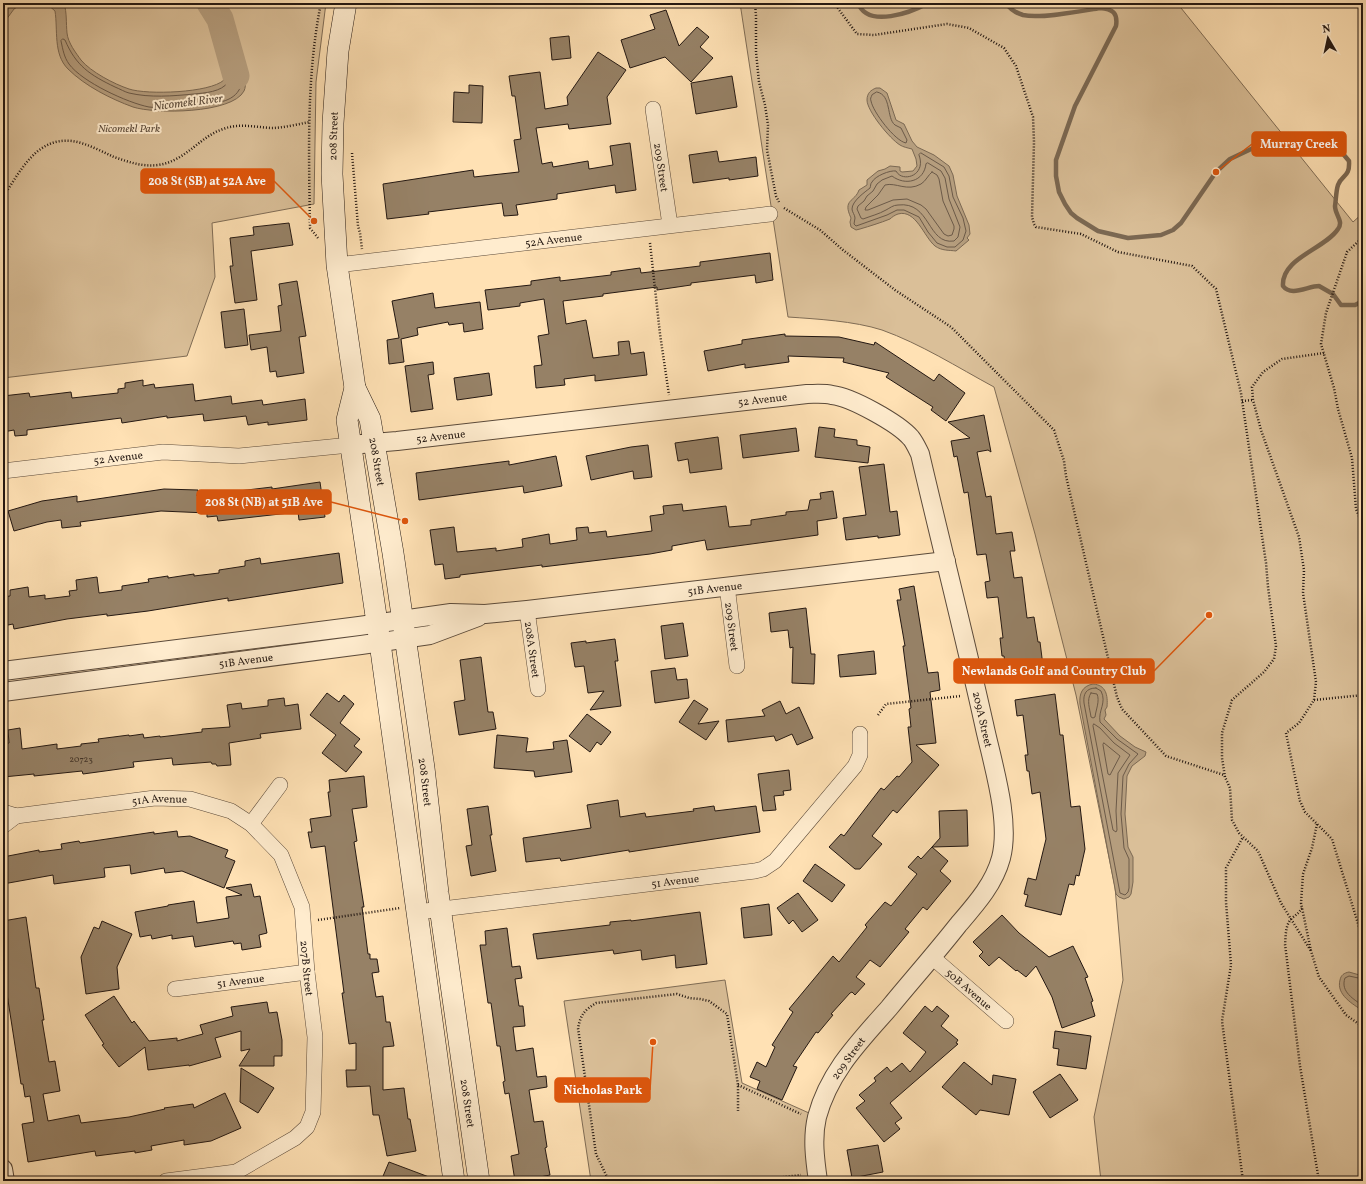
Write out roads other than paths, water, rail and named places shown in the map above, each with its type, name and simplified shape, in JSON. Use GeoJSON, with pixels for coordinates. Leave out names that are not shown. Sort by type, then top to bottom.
{"type":"FeatureCollection","features":[{"type":"Feature","properties":{"kind":"main road","name":"208 Street"},"geometry":{"type":"LineString","coordinates":[[346,3],[338,51],[333,123],[332,196],[337,265],[354,388],[370,419],[393,553],[424,768],[440,909],[479,1181]]}},
{"type":"Feature","properties":{"kind":"main road","name":"208 Street"},"geometry":{"type":"LineString","coordinates":[[354,388],[347,420],[350,445],[378,633],[410,910],[454,1181]]}},
{"type":"Feature","properties":{"kind":"street","name":"209 Street"},"geometry":{"type":"LineString","coordinates":[[653,109],[670,225]]}},
{"type":"Feature","properties":{"kind":"street","name":"52A Avenue"},"geometry":{"type":"LineString","coordinates":[[337,265],[770,214]]}},
{"type":"Feature","properties":{"kind":"street","name":"52 Avenue"},"geometry":{"type":"LineString","coordinates":[[3,471],[163,452],[239,456],[374,443],[807,394],[832,395],[845,398],[874,412]]}},
{"type":"Feature","properties":{"kind":"street","name":"209A Street"},"geometry":{"type":"LineString","coordinates":[[874,412],[910,436],[920,454],[1001,802],[1005,837],[996,873],[989,887],[932,957]]}},
{"type":"Feature","properties":{"kind":"street","name":"51B Avenue"},"geometry":{"type":"LineString","coordinates":[[3,692],[404,629],[430,635],[485,614],[946,561]]}},
{"type":"Feature","properties":{"kind":"street","name":"209 Street"},"geometry":{"type":"LineString","coordinates":[[727,586],[737,666]]}},
{"type":"Feature","properties":{"kind":"street","name":"208A Street"},"geometry":{"type":"LineString","coordinates":[[527,610],[538,689]]}},
{"type":"Feature","properties":{"kind":"street","name":"51B Avenue"},"geometry":{"type":"LineString","coordinates":[[3,671],[378,633]]}},
{"type":"Feature","properties":{"kind":"street","name":"51 Avenue"},"geometry":{"type":"LineString","coordinates":[[410,910],[440,909],[763,869],[775,861],[855,766],[860,755],[860,734]]}},
{"type":"Feature","properties":{"kind":"street"},"geometry":{"type":"LineString","coordinates":[[251,824],[280,785]]}},
{"type":"Feature","properties":{"kind":"street","name":"51A Avenue"},"geometry":{"type":"LineString","coordinates":[[3,826],[9,814],[155,798],[190,800],[231,811],[251,824]]}},
{"type":"Feature","properties":{"kind":"street","name":"207B Street"},"geometry":{"type":"LineString","coordinates":[[166,1181],[236,1172],[295,1138],[307,1127],[313,1112],[315,1036],[307,972],[302,907],[281,855],[251,824]]}},
{"type":"Feature","properties":{"kind":"street","name":"209 Street"},"geometry":{"type":"LineString","coordinates":[[812,1177],[817,1119],[822,1100],[828,1086],[837,1070],[851,1052],[932,957]]}},
{"type":"Feature","properties":{"kind":"street","name":"50B Avenue"},"geometry":{"type":"LineString","coordinates":[[932,957],[1006,1021]]}},
{"type":"Feature","properties":{"kind":"street","name":"51 Avenue"},"geometry":{"type":"LineString","coordinates":[[175,989],[307,972]]}},
{"type":"Feature","properties":{"kind":"street"},"geometry":{"type":"LineString","coordinates":[[3,1169],[5,1181]]}},
{"type":"Feature","properties":{"kind":"water"},"geometry":{"type":"Polygon","coordinates":[[[3,3],[23,3],[14,9],[3,24],[3,3]]]}},
{"type":"Feature","properties":{"kind":"water"},"geometry":{"type":"Polygon","coordinates":[[[46,3],[64,3],[68,37],[75,51],[81,60],[91,69],[117,84],[138,91],[178,92],[206,88],[217,84],[224,80],[226,68],[216,39],[229,39],[243,72],[245,80],[244,91],[237,99],[225,104],[192,110],[158,111],[133,107],[116,100],[82,81],[63,63],[58,49],[55,11],[46,3]]]}},
{"type":"Feature","properties":{"kind":"water"},"geometry":{"type":"Polygon","coordinates":[[[876,88],[880,88],[887,93],[896,120],[904,124],[912,141],[917,147],[934,155],[949,166],[953,175],[957,196],[969,225],[970,234],[967,238],[969,240],[956,251],[943,250],[935,246],[915,220],[904,214],[898,214],[890,219],[856,230],[851,227],[851,218],[848,207],[850,201],[859,190],[867,185],[867,180],[878,171],[890,166],[900,167],[900,171],[902,172],[913,171],[917,166],[912,149],[896,142],[885,131],[871,111],[867,98],[870,92],[876,88]]]}},
{"type":"Feature","properties":{"kind":"water"},"geometry":{"type":"Polygon","coordinates":[[[1093,684],[1101,686],[1105,691],[1107,707],[1105,710],[1106,715],[1104,719],[1120,736],[1135,747],[1146,752],[1145,756],[1132,766],[1127,776],[1125,814],[1128,847],[1133,857],[1133,882],[1131,894],[1129,897],[1124,899],[1116,894],[1080,704],[1082,691],[1089,685],[1093,684]]]}},
{"type":"Feature","properties":{"kind":"water"},"geometry":{"type":"Polygon","coordinates":[[[1349,972],[1363,976],[1363,1011],[1350,1002],[1340,990],[1339,985],[1341,977],[1349,972]]]}},
{"type":"Feature","properties":{"kind":"waterway","name":"Nicomekl River"},"geometry":{"type":"LineString","coordinates":[[210,3],[220,19],[236,76]]}},
{"type":"Feature","properties":{"kind":"waterway"},"geometry":{"type":"LineString","coordinates":[[858,3],[863,11],[880,17],[901,14],[928,3]]}},
{"type":"Feature","properties":{"kind":"waterway"},"geometry":{"type":"LineString","coordinates":[[1006,3],[1013,10],[1023,15],[1040,16],[1072,13],[1100,8],[1108,9],[1114,12],[1116,18],[1116,26],[1075,106],[1056,160],[1056,176],[1059,192],[1071,213],[1098,231],[1128,238],[1161,235],[1173,230],[1181,223],[1216,172],[1230,159],[1266,142],[1292,136],[1315,139],[1329,143],[1339,149],[1349,161],[1347,173],[1338,185],[1337,190],[1335,206],[1340,221],[1340,226],[1332,236],[1305,254],[1289,268],[1284,276],[1283,286],[1290,291],[1319,286],[1333,294],[1341,305],[1355,305],[1363,301]]}},
{"type":"Feature","properties":{"kind":"place","name":"Murray Creek"},"geometry":{"type":"Point","coordinates":[1216,172]}},
{"type":"Feature","properties":{"kind":"place","name":"208 St (SB) at 52A Ave"},"geometry":{"type":"Point","coordinates":[314,221]}},
{"type":"Feature","properties":{"kind":"place","name":"208 St (NB) at 51B Ave"},"geometry":{"type":"Point","coordinates":[405,521]}},
{"type":"Feature","properties":{"kind":"place","name":"Newlands Golf and Country Club"},"geometry":{"type":"Point","coordinates":[1209,615]}},
{"type":"Feature","properties":{"kind":"place","name":"Nicholas Park"},"geometry":{"type":"Point","coordinates":[653,1042]}},
{"type":"Feature","properties":{"kind":"park label","name":"Nicomekl Park"},"geometry":{"type":"Point","coordinates":[129,128]}}]}
